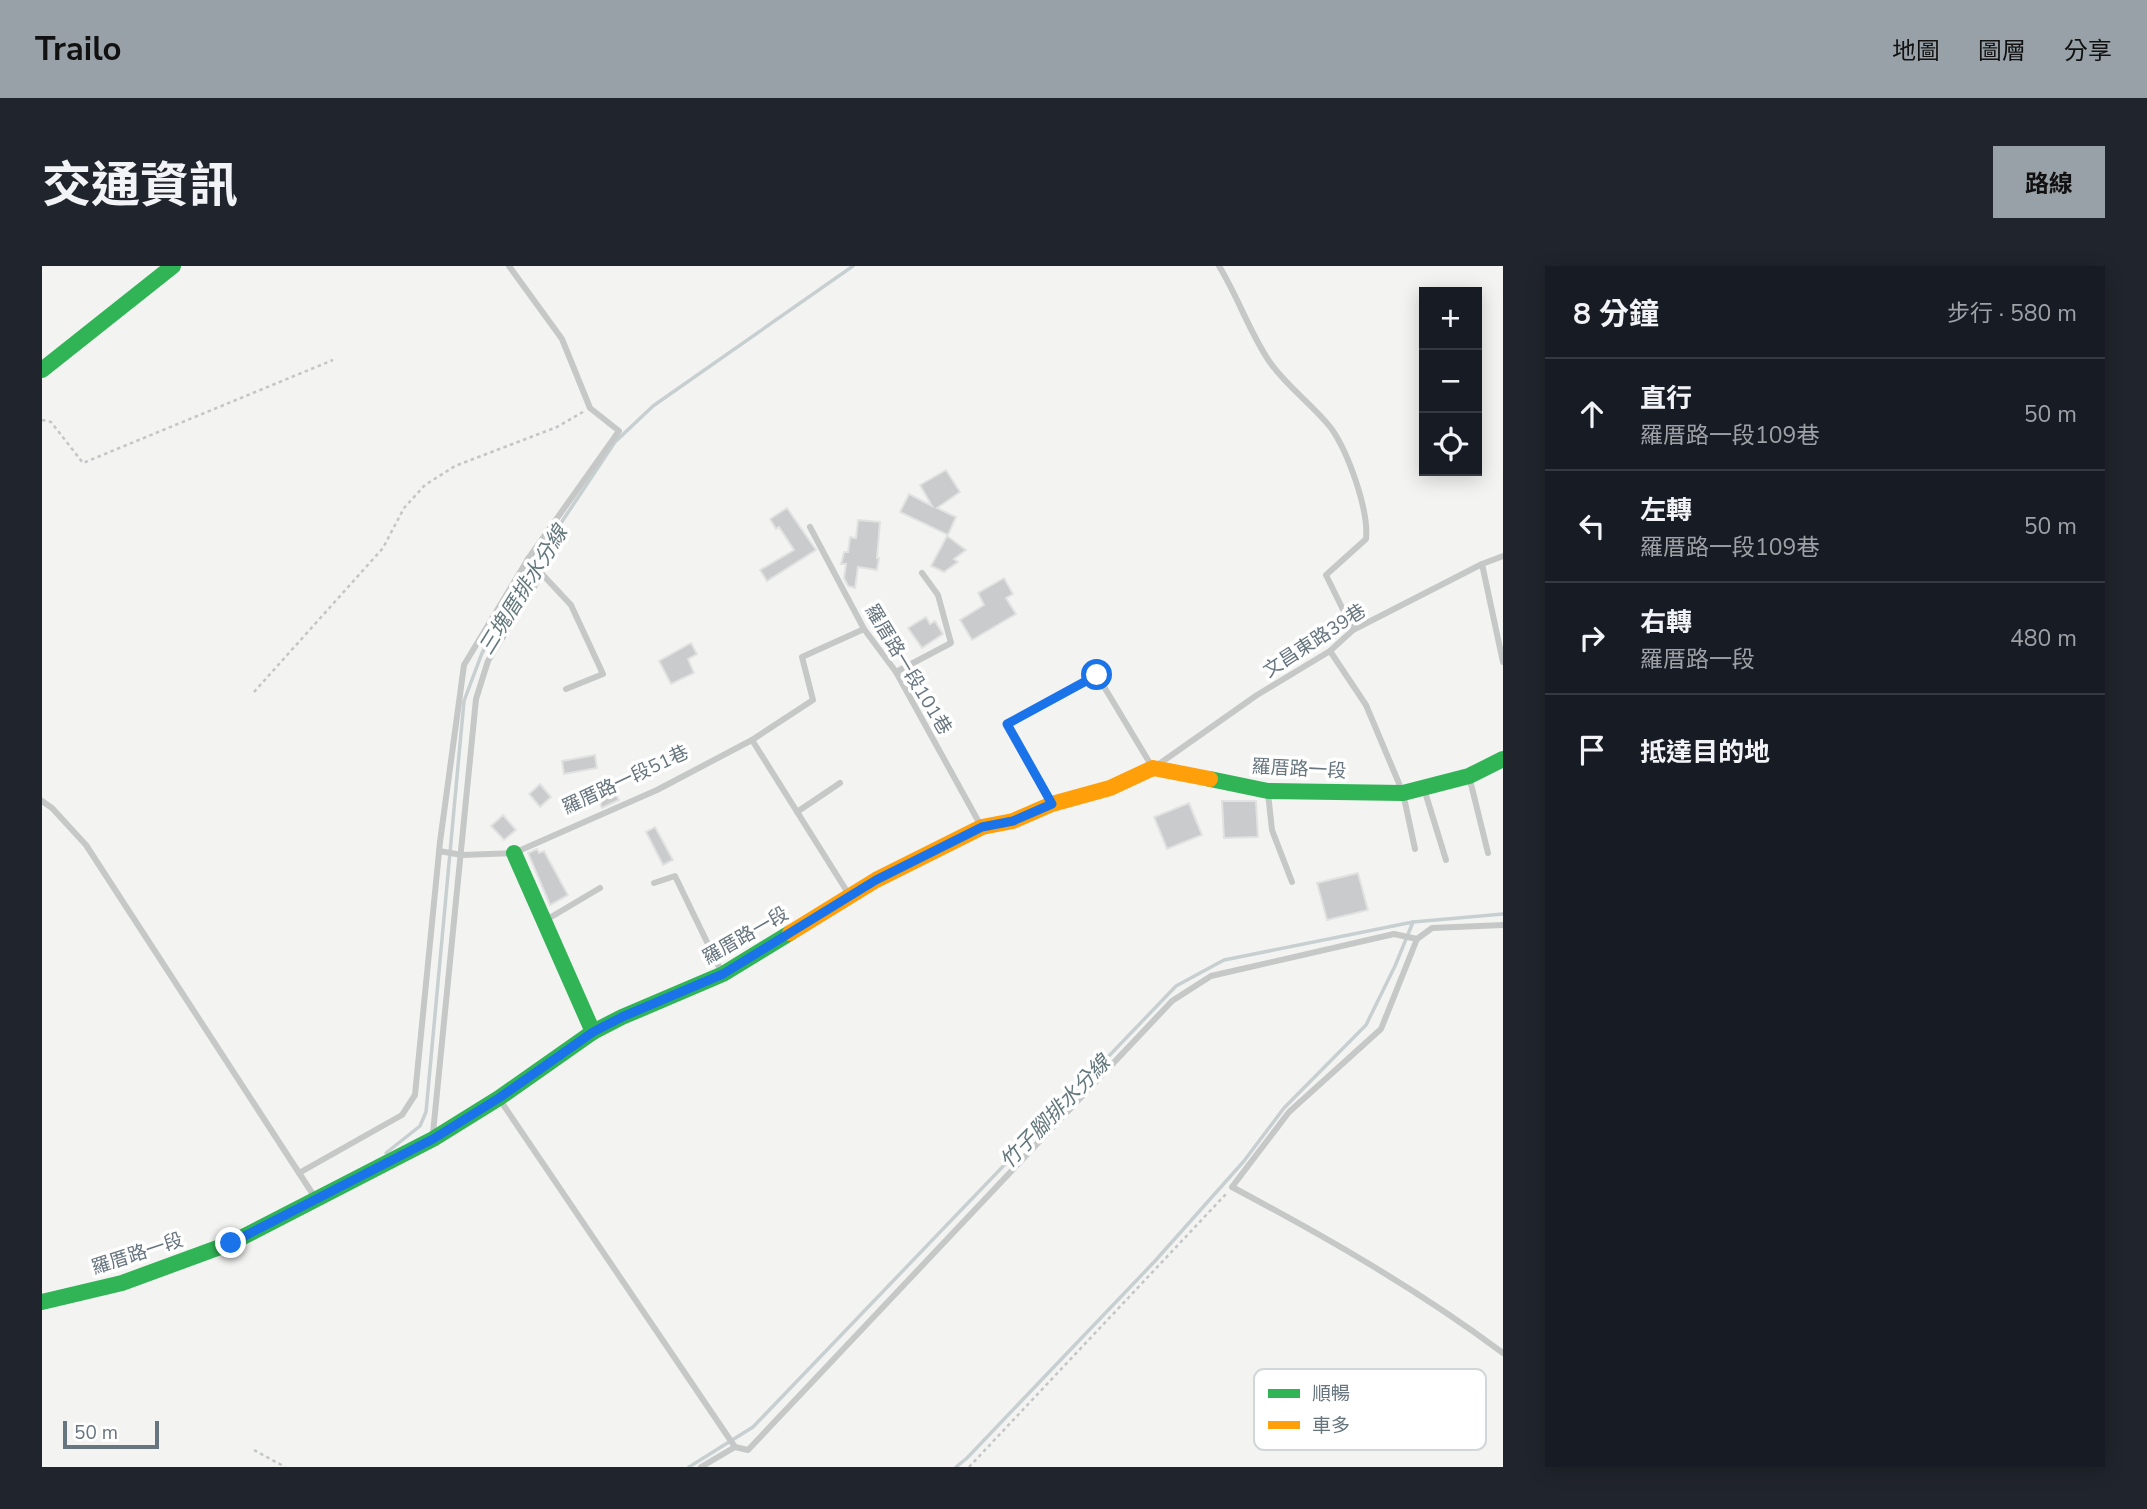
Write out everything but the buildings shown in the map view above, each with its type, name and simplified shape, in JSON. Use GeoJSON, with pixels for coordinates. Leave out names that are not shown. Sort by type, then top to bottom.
{"type":"FeatureCollection","features":[{"type":"Feature","properties":{"kind":"street"},"geometry":{"type":"LineString","coordinates":[[42,370],[173,266]]}},
{"type":"Feature","properties":{"kind":"street","name":"羅厝路一段"},"geometry":{"type":"LineString","coordinates":[[42,1302],[122,1283],[231,1243],[433,1139],[499,1098],[593,1032],[723,974],[876,880],[982,827],[1013,821],[1052,804],[1110,788],[1153,768],[1268,791],[1402,793],[1469,776],[1503,759]]}},
{"type":"Feature","properties":{"kind":"street"},"geometry":{"type":"LineString","coordinates":[[514,853],[593,1032]]}},
{"type":"Feature","properties":{"kind":"lane"},"geometry":{"type":"LineString","coordinates":[[299,1173],[402,1115],[415,1094],[464,665],[528,559],[618,430],[590,408],[562,340],[509,266]]}},
{"type":"Feature","properties":{"kind":"lane"},"geometry":{"type":"LineString","coordinates":[[1219,266],[1232,287],[1247,325],[1271,363],[1332,430],[1360,492],[1368,525],[1366,539],[1326,576],[1353,629]]}},
{"type":"Feature","properties":{"kind":"lane","name":"羅厝路一段101巷"},"geometry":{"type":"LineString","coordinates":[[810,527],[864,629],[896,672],[982,827]]}},
{"type":"Feature","properties":{"kind":"lane","name":"文昌東路39巷"},"geometry":{"type":"LineString","coordinates":[[1153,768],[1257,695],[1331,651],[1353,629],[1503,556]]}},
{"type":"Feature","properties":{"kind":"lane"},"geometry":{"type":"LineString","coordinates":[[528,559],[571,605],[603,674],[566,689]]}},
{"type":"Feature","properties":{"kind":"lane"},"geometry":{"type":"LineString","coordinates":[[1482,564],[1503,662]]}},
{"type":"Feature","properties":{"kind":"lane"},"geometry":{"type":"LineString","coordinates":[[896,672],[951,643],[938,595],[922,573]]}},
{"type":"Feature","properties":{"kind":"lane"},"geometry":{"type":"LineString","coordinates":[[433,1139],[476,699],[488,661],[542,574]]}},
{"type":"Feature","properties":{"kind":"lane"},"geometry":{"type":"LineString","coordinates":[[1494,614],[1503,614]]}},
{"type":"Feature","properties":{"kind":"lane","name":"羅厝路一段51巷"},"geometry":{"type":"LineString","coordinates":[[441,851],[459,854],[514,853],[639,799],[752,740],[813,700],[802,657],[864,629]]}},
{"type":"Feature","properties":{"kind":"lane"},"geometry":{"type":"LineString","coordinates":[[1331,651],[1366,705],[1402,793],[1415,849]]}},
{"type":"Feature","properties":{"kind":"lane"},"geometry":{"type":"LineString","coordinates":[[1052,804],[1007,724],[1097,675],[1153,768]]}},
{"type":"Feature","properties":{"kind":"lane"},"geometry":{"type":"LineString","coordinates":[[752,740],[850,896]]}},
{"type":"Feature","properties":{"kind":"lane"},"geometry":{"type":"LineString","coordinates":[[1469,776],[1488,853]]}},
{"type":"Feature","properties":{"kind":"lane"},"geometry":{"type":"LineString","coordinates":[[797,812],[840,783]]}},
{"type":"Feature","properties":{"kind":"lane"},"geometry":{"type":"LineString","coordinates":[[1424,789],[1446,860]]}},
{"type":"Feature","properties":{"kind":"lane"},"geometry":{"type":"LineString","coordinates":[[1268,791],[1272,830],[1292,882]]}},
{"type":"Feature","properties":{"kind":"lane"},"geometry":{"type":"LineString","coordinates":[[42,801],[52,808],[86,845],[316,1200]]}},
{"type":"Feature","properties":{"kind":"lane"},"geometry":{"type":"LineString","coordinates":[[654,883],[675,876],[723,974]]}},
{"type":"Feature","properties":{"kind":"lane"},"geometry":{"type":"LineString","coordinates":[[544,921],[600,888]]}},
{"type":"Feature","properties":{"kind":"lane"},"geometry":{"type":"LineString","coordinates":[[1503,925],[1432,928],[1417,939],[1381,1029],[1289,1112],[1232,1187],[1314,1230],[1409,1286],[1503,1353]]}},
{"type":"Feature","properties":{"kind":"lane"},"geometry":{"type":"LineString","coordinates":[[499,1098],[735,1447],[748,1450],[1172,1001],[1211,975],[1394,934],[1417,939]]}},
{"type":"Feature","properties":{"kind":"lane"},"geometry":{"type":"LineString","coordinates":[[701,1467],[735,1447]]}},
{"type":"Feature","properties":{"kind":"path"},"geometry":{"type":"LineString","coordinates":[[42,420],[51,422],[83,463],[333,360]]}},
{"type":"Feature","properties":{"kind":"path"},"geometry":{"type":"LineString","coordinates":[[254,692],[383,548],[404,508],[425,485],[455,466],[557,427],[590,408]]}},
{"type":"Feature","properties":{"kind":"path"},"geometry":{"type":"LineString","coordinates":[[969,1467],[1232,1187]]}},
{"type":"Feature","properties":{"kind":"path"},"geometry":{"type":"LineString","coordinates":[[254,1450],[285,1467]]}},
{"type":"Feature","properties":{"kind":"waterway","name":"三塊厝排水分線"},"geometry":{"type":"LineString","coordinates":[[386,1153],[420,1126],[426,1112],[464,701],[482,653],[553,535],[615,442],[653,406],[853,266]]}},
{"type":"Feature","properties":{"kind":"waterway","name":"竹子腳排水分線"},"geometry":{"type":"LineString","coordinates":[[689,1467],[753,1427],[1176,986],[1224,960],[1413,922],[1503,914]]}},
{"type":"Feature","properties":{"kind":"waterway"},"geometry":{"type":"LineString","coordinates":[[956,1467],[1155,1261],[1244,1161],[1284,1108],[1366,1025],[1413,922]]}},
{"type":"Feature","properties":{"kind":"traffic: fast"},"geometry":{"type":"LineString","coordinates":[[42,370],[173,266]]}},
{"type":"Feature","properties":{"kind":"traffic: fast"},"geometry":{"type":"LineString","coordinates":[[1210,779],[1268,791],[1403,793],[1469,776],[1503,759]]}},
{"type":"Feature","properties":{"kind":"traffic: fast"},"geometry":{"type":"LineString","coordinates":[[514,853],[593,1032]]}},
{"type":"Feature","properties":{"kind":"traffic: fast"},"geometry":{"type":"LineString","coordinates":[[42,1302],[122,1283],[231,1243],[433,1139],[499,1098],[593,1032],[723,974],[790,933]]}},
{"type":"Feature","properties":{"kind":"traffic: slow"},"geometry":{"type":"LineString","coordinates":[[790,933],[876,880],[982,827],[1013,821],[1052,804],[1110,788],[1153,768],[1210,779]]}},
{"type":"Feature","properties":{"kind":"route"},"geometry":{"type":"LineString","coordinates":[[231,1243],[433,1139],[499,1098],[593,1032],[723,974],[876,880],[982,827],[1013,821],[1052,804],[1007,724],[1097,675]]}}]}
